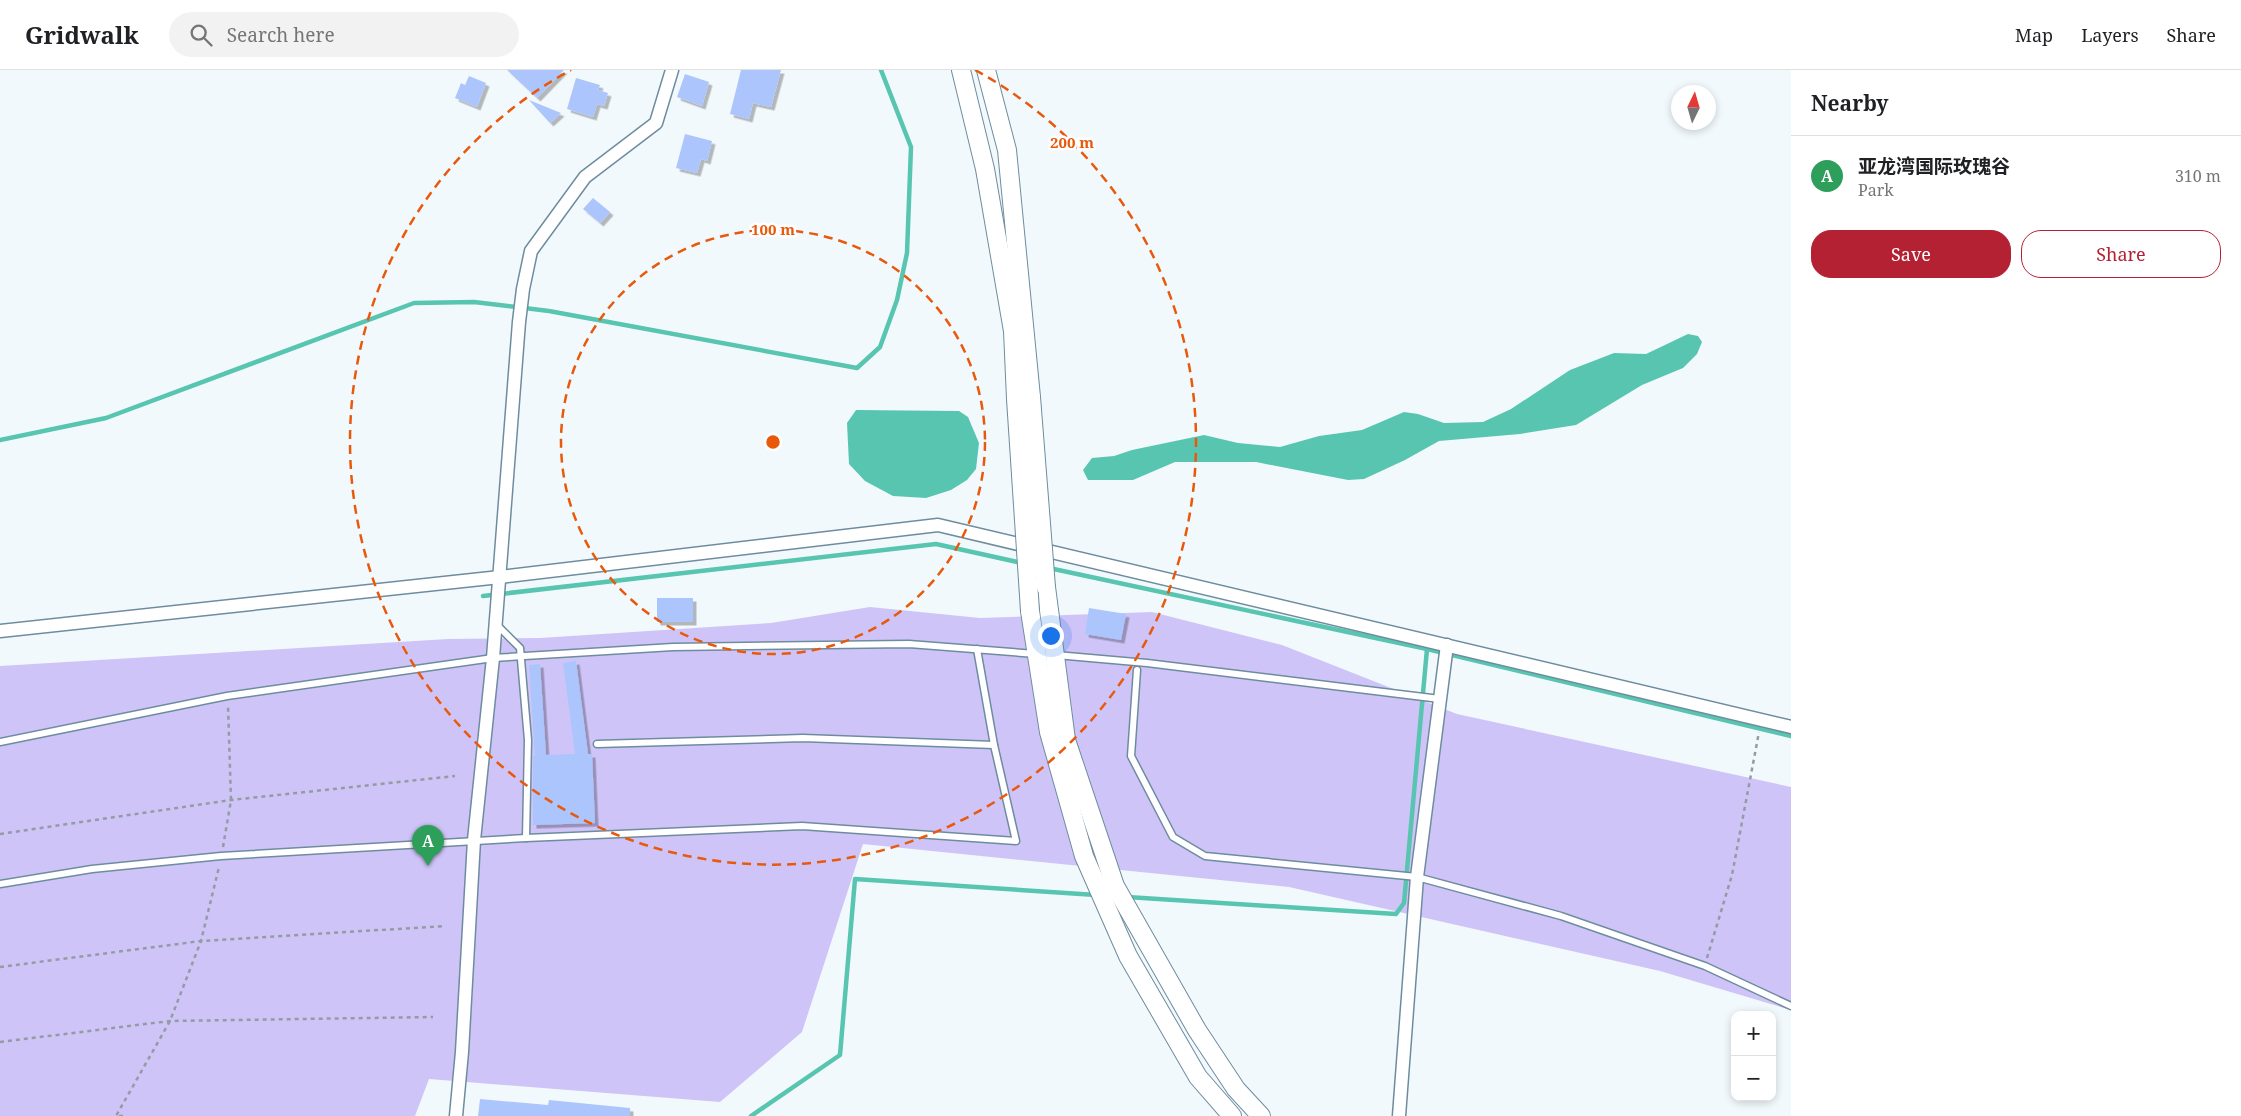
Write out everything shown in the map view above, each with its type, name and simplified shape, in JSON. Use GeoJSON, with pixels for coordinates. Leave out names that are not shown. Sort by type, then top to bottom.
{"type":"FeatureCollection","features":[{"type":"Feature","properties":{"kind":"main road"},"geometry":{"type":"LineString","coordinates":[[961,70],[985,169],[1024,398],[1066,740],[1115,886],[1197,1030],[1236,1088],[1261,1116]]}},
{"type":"Feature","properties":{"kind":"main road"},"geometry":{"type":"LineString","coordinates":[[986,70],[1007,150],[1024,398],[1030,611],[1049,732],[1084,856],[1128,956],[1198,1077],[1232,1116]]}},
{"type":"Feature","properties":{"kind":"street"},"geometry":{"type":"LineString","coordinates":[[456,1116],[462,1052],[474,840],[493,658],[523,289],[531,251],[585,178],[656,122],[672,70]]}},
{"type":"Feature","properties":{"kind":"street"},"geometry":{"type":"LineString","coordinates":[[0,631],[500,577],[938,525],[1791,727]]}},
{"type":"Feature","properties":{"kind":"street"},"geometry":{"type":"LineString","coordinates":[[1400,1116],[1417,877],[1447,645]]}},
{"type":"Feature","properties":{"kind":"lane"},"geometry":{"type":"LineString","coordinates":[[496,624],[520,648],[528,740],[526,838]]}},
{"type":"Feature","properties":{"kind":"lane"},"geometry":{"type":"LineString","coordinates":[[0,742],[227,696],[493,658],[673,646],[909,644],[1147,663],[1440,699]]}},
{"type":"Feature","properties":{"kind":"lane"},"geometry":{"type":"LineString","coordinates":[[0,884],[92,869],[221,856],[474,840],[802,826],[1016,841],[994,745],[977,649]]}},
{"type":"Feature","properties":{"kind":"lane"},"geometry":{"type":"LineString","coordinates":[[1137,670],[1131,756],[1173,836],[1206,856],[1417,877],[1561,916],[1705,966],[1791,1006]]}},
{"type":"Feature","properties":{"kind":"lane"},"geometry":{"type":"LineString","coordinates":[[597,744],[803,738],[994,745]]}},
{"type":"Feature","properties":{"kind":"path"},"geometry":{"type":"LineString","coordinates":[[123,1116],[116,1116],[170,1021],[201,941],[221,856],[231,800],[227,696]]}},
{"type":"Feature","properties":{"kind":"path"},"geometry":{"type":"LineString","coordinates":[[1705,966],[1732,875],[1761,720]]}},
{"type":"Feature","properties":{"kind":"path"},"geometry":{"type":"LineString","coordinates":[[0,834],[231,800],[455,776]]}},
{"type":"Feature","properties":{"kind":"path"},"geometry":{"type":"LineString","coordinates":[[0,967],[201,941],[445,926]]}},
{"type":"Feature","properties":{"kind":"path"},"geometry":{"type":"LineString","coordinates":[[0,1042],[170,1021],[433,1017]]}},
{"type":"Feature","properties":{"kind":"shaded area"},"geometry":{"type":"Polygon","coordinates":[[[1688,334],[1698,336],[1702,342],[1697,354],[1683,368],[1642,385],[1576,425],[1520,434],[1439,441],[1405,460],[1364,479],[1348,480],[1256,462],[1175,462],[1133,480],[1088,480],[1083,470],[1092,458],[1114,456],[1132,450],[1204,435],[1238,443],[1280,447],[1319,436],[1362,430],[1404,412],[1418,414],[1444,423],[1483,422],[1511,409],[1570,370],[1614,353],[1646,354],[1688,334]]]}},
{"type":"Feature","properties":{"kind":"shaded area"},"geometry":{"type":"Polygon","coordinates":[[[856,410],[959,411],[968,417],[979,443],[976,469],[967,480],[951,490],[926,498],[893,496],[865,481],[849,464],[847,423],[856,410]]]}},
{"type":"Feature","properties":{"kind":"shaded area"},"geometry":{"type":"Polygon","coordinates":[[[870,607],[980,618],[1152,612],[1282,645],[1457,714],[1791,787],[1791,1010],[1660,971],[1289,887],[863,844],[802,1032],[720,1102],[429,1079],[415,1116],[0,1116],[0,666],[448,639],[540,638],[771,623],[870,607]]]}},
{"type":"Feature","properties":{"kind":"building"},"geometry":{"type":"Polygon","coordinates":[[[507,70],[564,70],[537,98],[507,70]]]}},
{"type":"Feature","properties":{"kind":"building"},"geometry":{"type":"Polygon","coordinates":[[[741,70],[781,70],[771,107],[753,103],[749,119],[730,114],[741,70]]]}},
{"type":"Feature","properties":{"kind":"building"},"geometry":{"type":"Polygon","coordinates":[[[685,74],[709,82],[702,106],[677,97],[685,74]]]}},
{"type":"Feature","properties":{"kind":"building"},"geometry":{"type":"Polygon","coordinates":[[[469,76],[486,83],[477,107],[455,98],[461,83],[465,85],[469,76]]]}},
{"type":"Feature","properties":{"kind":"building"},"geometry":{"type":"Polygon","coordinates":[[[576,78],[600,85],[598,90],[608,93],[604,106],[597,104],[593,117],[567,109],[576,78]]]}},
{"type":"Feature","properties":{"kind":"building"},"geometry":{"type":"Polygon","coordinates":[[[529,100],[561,113],[550,123],[529,100]]]}},
{"type":"Feature","properties":{"kind":"building"},"geometry":{"type":"Polygon","coordinates":[[[685,134],[712,141],[707,161],[701,159],[697,173],[676,168],[685,134]]]}},
{"type":"Feature","properties":{"kind":"building"},"geometry":{"type":"Polygon","coordinates":[[[593,198],[610,212],[600,223],[583,209],[593,198]]]}},
{"type":"Feature","properties":{"kind":"building"},"geometry":{"type":"Polygon","coordinates":[[[657,598],[693,598],[693,622],[657,622],[657,598]]]}},
{"type":"Feature","properties":{"kind":"building"},"geometry":{"type":"Polygon","coordinates":[[[1089,608],[1126,614],[1121,640],[1085,634],[1089,608]]]}},
{"type":"Feature","properties":{"kind":"building"},"geometry":{"type":"Polygon","coordinates":[[[576,661],[588,754],[592,754],[595,823],[533,825],[533,756],[535,756],[529,665],[540,664],[546,755],[575,754],[563,663],[576,661]]]}},
{"type":"Feature","properties":{"kind":"building"},"geometry":{"type":"Polygon","coordinates":[[[480,1099],[548,1105],[549,1100],[630,1108],[630,1116],[478,1116],[480,1099]]]}},
{"type":"Feature","properties":{"kind":"waterway"},"geometry":{"type":"LineString","coordinates":[[0,440],[106,418],[414,303],[474,302],[549,311],[857,368],[880,347],[897,300],[907,253],[911,147],[881,70]]}},
{"type":"Feature","properties":{"kind":"waterway"},"geometry":{"type":"LineString","coordinates":[[483,596],[936,544],[1022,563]]}},
{"type":"Feature","properties":{"kind":"waterway"},"geometry":{"type":"LineString","coordinates":[[1049,568],[1427,649],[1791,736]]}},
{"type":"Feature","properties":{"kind":"waterway"},"geometry":{"type":"LineString","coordinates":[[1127,897],[1396,914],[1404,903],[1427,649]]}},
{"type":"Feature","properties":{"kind":"waterway"},"geometry":{"type":"LineString","coordinates":[[751,1116],[840,1055],[855,879],[1096,895]]}},
{"type":"Feature","properties":{"kind":"place","name":"亚龙湾国际玫瑰谷"},"geometry":{"type":"Point","coordinates":[428,866]}}]}
